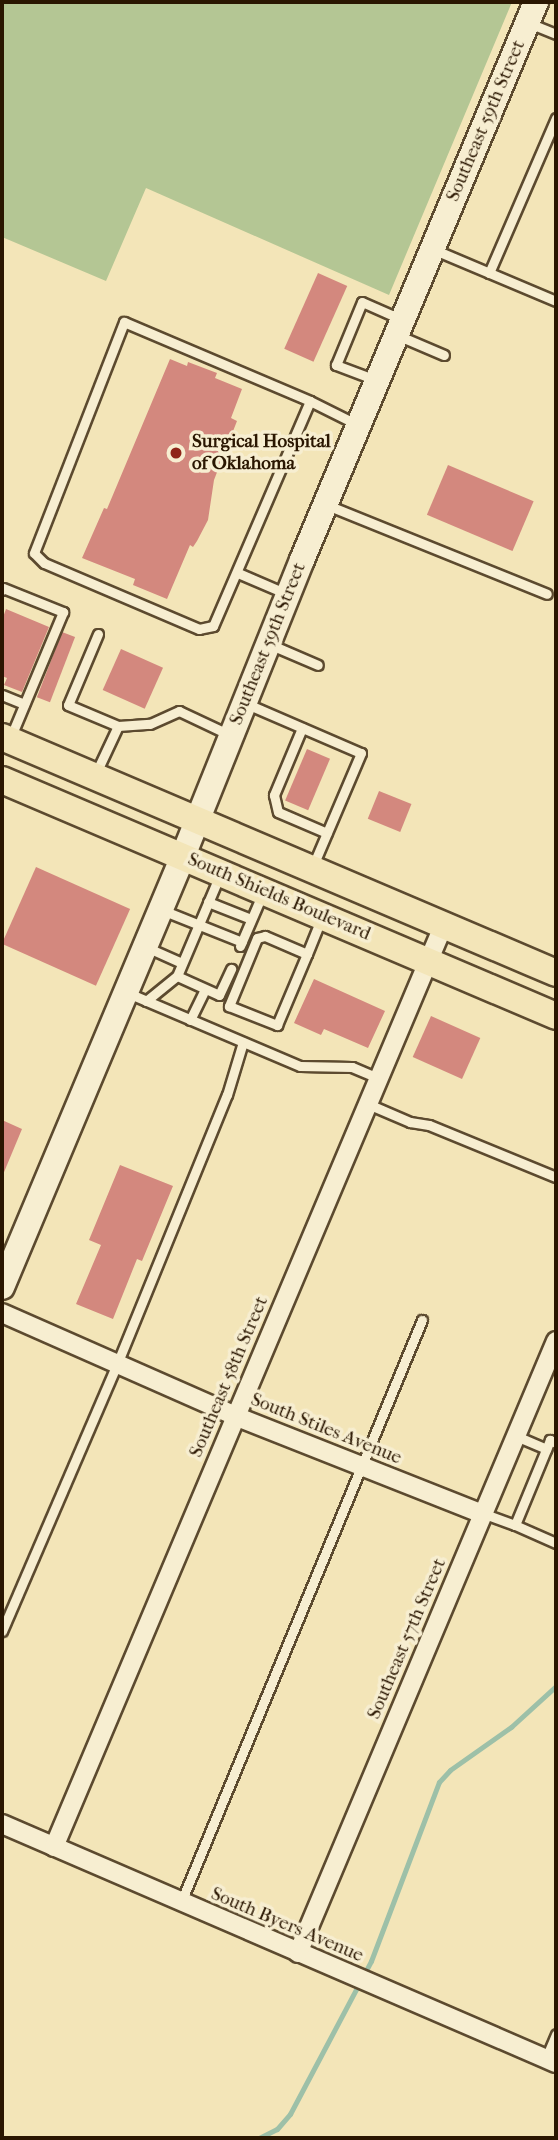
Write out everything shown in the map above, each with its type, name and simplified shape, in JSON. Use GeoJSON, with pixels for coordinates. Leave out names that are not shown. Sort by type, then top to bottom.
{"type":"FeatureCollection","features":[{"type":"Feature","properties":{"kind":"main road","name":"Southeast 59th Street"},"geometry":{"type":"LineString","coordinates":[[2,1287],[136,996],[145,947],[288,594],[531,12]]}},
{"type":"Feature","properties":{"kind":"main road","name":"South Shields Boulevard"},"geometry":{"type":"LineString","coordinates":[[6,738],[556,973]]}},
{"type":"Feature","properties":{"kind":"main road","name":"South Shields Boulevard"},"geometry":{"type":"LineString","coordinates":[[2,779],[556,1016]]}},
{"type":"Feature","properties":{"kind":"street","name":"Southeast 58th Street"},"geometry":{"type":"LineString","coordinates":[[54,1847],[444,925]]}},
{"type":"Feature","properties":{"kind":"street","name":"South Stiles Avenue"},"geometry":{"type":"LineString","coordinates":[[2,1313],[235,1416],[482,1514]]}},
{"type":"Feature","properties":{"kind":"street","name":"Southeast 57th Street"},"geometry":{"type":"LineString","coordinates":[[298,1953],[556,1341]]}},
{"type":"Feature","properties":{"kind":"street","name":"South Byers Avenue"},"geometry":{"type":"LineString","coordinates":[[2,1824],[551,2061]]}},
{"type":"Feature","properties":{"kind":"lane"},"geometry":{"type":"LineString","coordinates":[[531,12],[556,34]]}},
{"type":"Feature","properties":{"kind":"lane"},"geometry":{"type":"LineString","coordinates":[[489,273],[556,118]]}},
{"type":"Feature","properties":{"kind":"lane"},"geometry":{"type":"LineString","coordinates":[[432,249],[556,300]]}},
{"type":"Feature","properties":{"kind":"lane"},"geometry":{"type":"LineString","coordinates":[[377,380],[336,365],[362,302],[444,355]]}},
{"type":"Feature","properties":{"kind":"lane"},"geometry":{"type":"LineString","coordinates":[[310,401],[213,626],[199,629],[44,563],[34,554],[124,322],[310,401],[359,425]]}},
{"type":"Feature","properties":{"kind":"lane"},"geometry":{"type":"LineString","coordinates":[[326,504],[547,594]]}},
{"type":"Feature","properties":{"kind":"lane"},"geometry":{"type":"LineString","coordinates":[[237,573],[288,594]]}},
{"type":"Feature","properties":{"kind":"lane"},"geometry":{"type":"LineString","coordinates":[[2,590],[3,588],[62,612],[24,704],[6,738]]}},
{"type":"Feature","properties":{"kind":"lane"},"geometry":{"type":"LineString","coordinates":[[97,634],[68,705],[118,726],[150,724],[178,711],[232,736]]}},
{"type":"Feature","properties":{"kind":"lane"},"geometry":{"type":"LineString","coordinates":[[269,644],[318,666]]}},
{"type":"Feature","properties":{"kind":"lane"},"geometry":{"type":"LineString","coordinates":[[2,695],[24,704]]}},
{"type":"Feature","properties":{"kind":"lane"},"geometry":{"type":"LineString","coordinates":[[245,703],[361,753],[312,868]]}},
{"type":"Feature","properties":{"kind":"lane"},"geometry":{"type":"LineString","coordinates":[[94,776],[118,726]]}},
{"type":"Feature","properties":{"kind":"lane"},"geometry":{"type":"LineString","coordinates":[[302,728],[274,795],[278,812],[327,833]]}},
{"type":"Feature","properties":{"kind":"lane"},"geometry":{"type":"LineString","coordinates":[[136,996],[177,976],[221,872]]}},
{"type":"Feature","properties":{"kind":"lane"},"geometry":{"type":"LineString","coordinates":[[161,909],[199,923],[241,944],[264,891]]}},
{"type":"Feature","properties":{"kind":"lane"},"geometry":{"type":"LineString","coordinates":[[208,902],[251,919]]}},
{"type":"Feature","properties":{"kind":"lane"},"geometry":{"type":"LineString","coordinates":[[307,954],[265,936],[257,938],[229,1006],[276,1026],[307,954],[323,915]]}},
{"type":"Feature","properties":{"kind":"lane"},"geometry":{"type":"LineString","coordinates":[[145,947],[183,963]]}},
{"type":"Feature","properties":{"kind":"lane"},"geometry":{"type":"LineString","coordinates":[[177,976],[219,995],[231,969]]}},
{"type":"Feature","properties":{"kind":"lane"},"geometry":{"type":"LineString","coordinates":[[190,1020],[205,989]]}},
{"type":"Feature","properties":{"kind":"lane"},"geometry":{"type":"LineString","coordinates":[[136,996],[300,1066],[352,1068],[379,1078]]}},
{"type":"Feature","properties":{"kind":"lane"},"geometry":{"type":"LineString","coordinates":[[2,1631],[117,1364],[227,1095],[243,1042]]}},
{"type":"Feature","properties":{"kind":"lane"},"geometry":{"type":"LineString","coordinates":[[368,1104],[410,1122],[429,1125],[556,1177]]}},
{"type":"Feature","properties":{"kind":"lane"},"geometry":{"type":"LineString","coordinates":[[181,1902],[422,1320]]}},
{"type":"Feature","properties":{"kind":"lane"},"geometry":{"type":"LineString","coordinates":[[516,1436],[546,1449]]}},
{"type":"Feature","properties":{"kind":"lane"},"geometry":{"type":"LineString","coordinates":[[515,1525],[550,1440],[556,1443]]}},
{"type":"Feature","properties":{"kind":"lane"},"geometry":{"type":"LineString","coordinates":[[482,1514],[556,1543]]}},
{"type":"Feature","properties":{"kind":"lane"},"geometry":{"type":"LineString","coordinates":[[551,2061],[556,2034]]}},
{"type":"Feature","properties":{"kind":"green space"},"geometry":{"type":"Polygon","coordinates":[[[2,2],[512,2],[389,295],[146,188],[106,281],[2,237],[2,2]]]}},
{"type":"Feature","properties":{"kind":"building"},"geometry":{"type":"Polygon","coordinates":[[[318,273],[347,286],[313,362],[284,349],[318,273]]]}},
{"type":"Feature","properties":{"kind":"building"},"geometry":{"type":"Polygon","coordinates":[[[170,359],[187,366],[188,362],[217,373],[215,378],[242,389],[231,418],[237,421],[214,480],[208,520],[193,547],[190,545],[167,599],[133,585],[135,579],[82,558],[104,508],[107,509],[170,359]]]}},
{"type":"Feature","properties":{"kind":"building"},"geometry":{"type":"Polygon","coordinates":[[[448,465],[534,501],[513,551],[427,515],[448,465]]]}},
{"type":"Feature","properties":{"kind":"building"},"geometry":{"type":"Polygon","coordinates":[[[6,609],[49,627],[22,692],[4,685],[7,678],[2,676],[2,620],[6,609]]]}},
{"type":"Feature","properties":{"kind":"building"},"geometry":{"type":"Polygon","coordinates":[[[62,632],[75,637],[50,702],[37,697],[62,632]]]}},
{"type":"Feature","properties":{"kind":"building"},"geometry":{"type":"Polygon","coordinates":[[[121,649],[163,668],[145,709],[103,690],[121,649]]]}},
{"type":"Feature","properties":{"kind":"building"},"geometry":{"type":"Polygon","coordinates":[[[307,749],[330,759],[308,810],[285,801],[307,749]]]}},
{"type":"Feature","properties":{"kind":"building"},"geometry":{"type":"Polygon","coordinates":[[[379,791],[411,804],[400,832],[368,819],[379,791]]]}},
{"type":"Feature","properties":{"kind":"building"},"geometry":{"type":"Polygon","coordinates":[[[36,867],[130,909],[96,986],[2,944],[36,867]]]}},
{"type":"Feature","properties":{"kind":"building"},"geometry":{"type":"Polygon","coordinates":[[[314,979],[385,1011],[368,1048],[324,1029],[321,1035],[294,1023],[314,979]]]}},
{"type":"Feature","properties":{"kind":"building"},"geometry":{"type":"Polygon","coordinates":[[[431,1016],[480,1038],[462,1079],[413,1057],[431,1016]]]}},
{"type":"Feature","properties":{"kind":"building"},"geometry":{"type":"Polygon","coordinates":[[[2,1120],[22,1129],[2,1177],[2,1120]]]}},
{"type":"Feature","properties":{"kind":"building"},"geometry":{"type":"Polygon","coordinates":[[[120,1165],[173,1186],[142,1261],[137,1259],[113,1319],[76,1304],[101,1245],[89,1240],[120,1165]]]}},
{"type":"Feature","properties":{"kind":"waterway"},"geometry":{"type":"LineString","coordinates":[[259,2138],[277,2129],[290,2114],[371,1961],[439,1782],[450,1770],[511,1727],[556,1686]]}},
{"type":"Feature","properties":{"kind":"place","name":"Surgical Hospital of Oklahoma"},"geometry":{"type":"Point","coordinates":[176,453]}}]}
